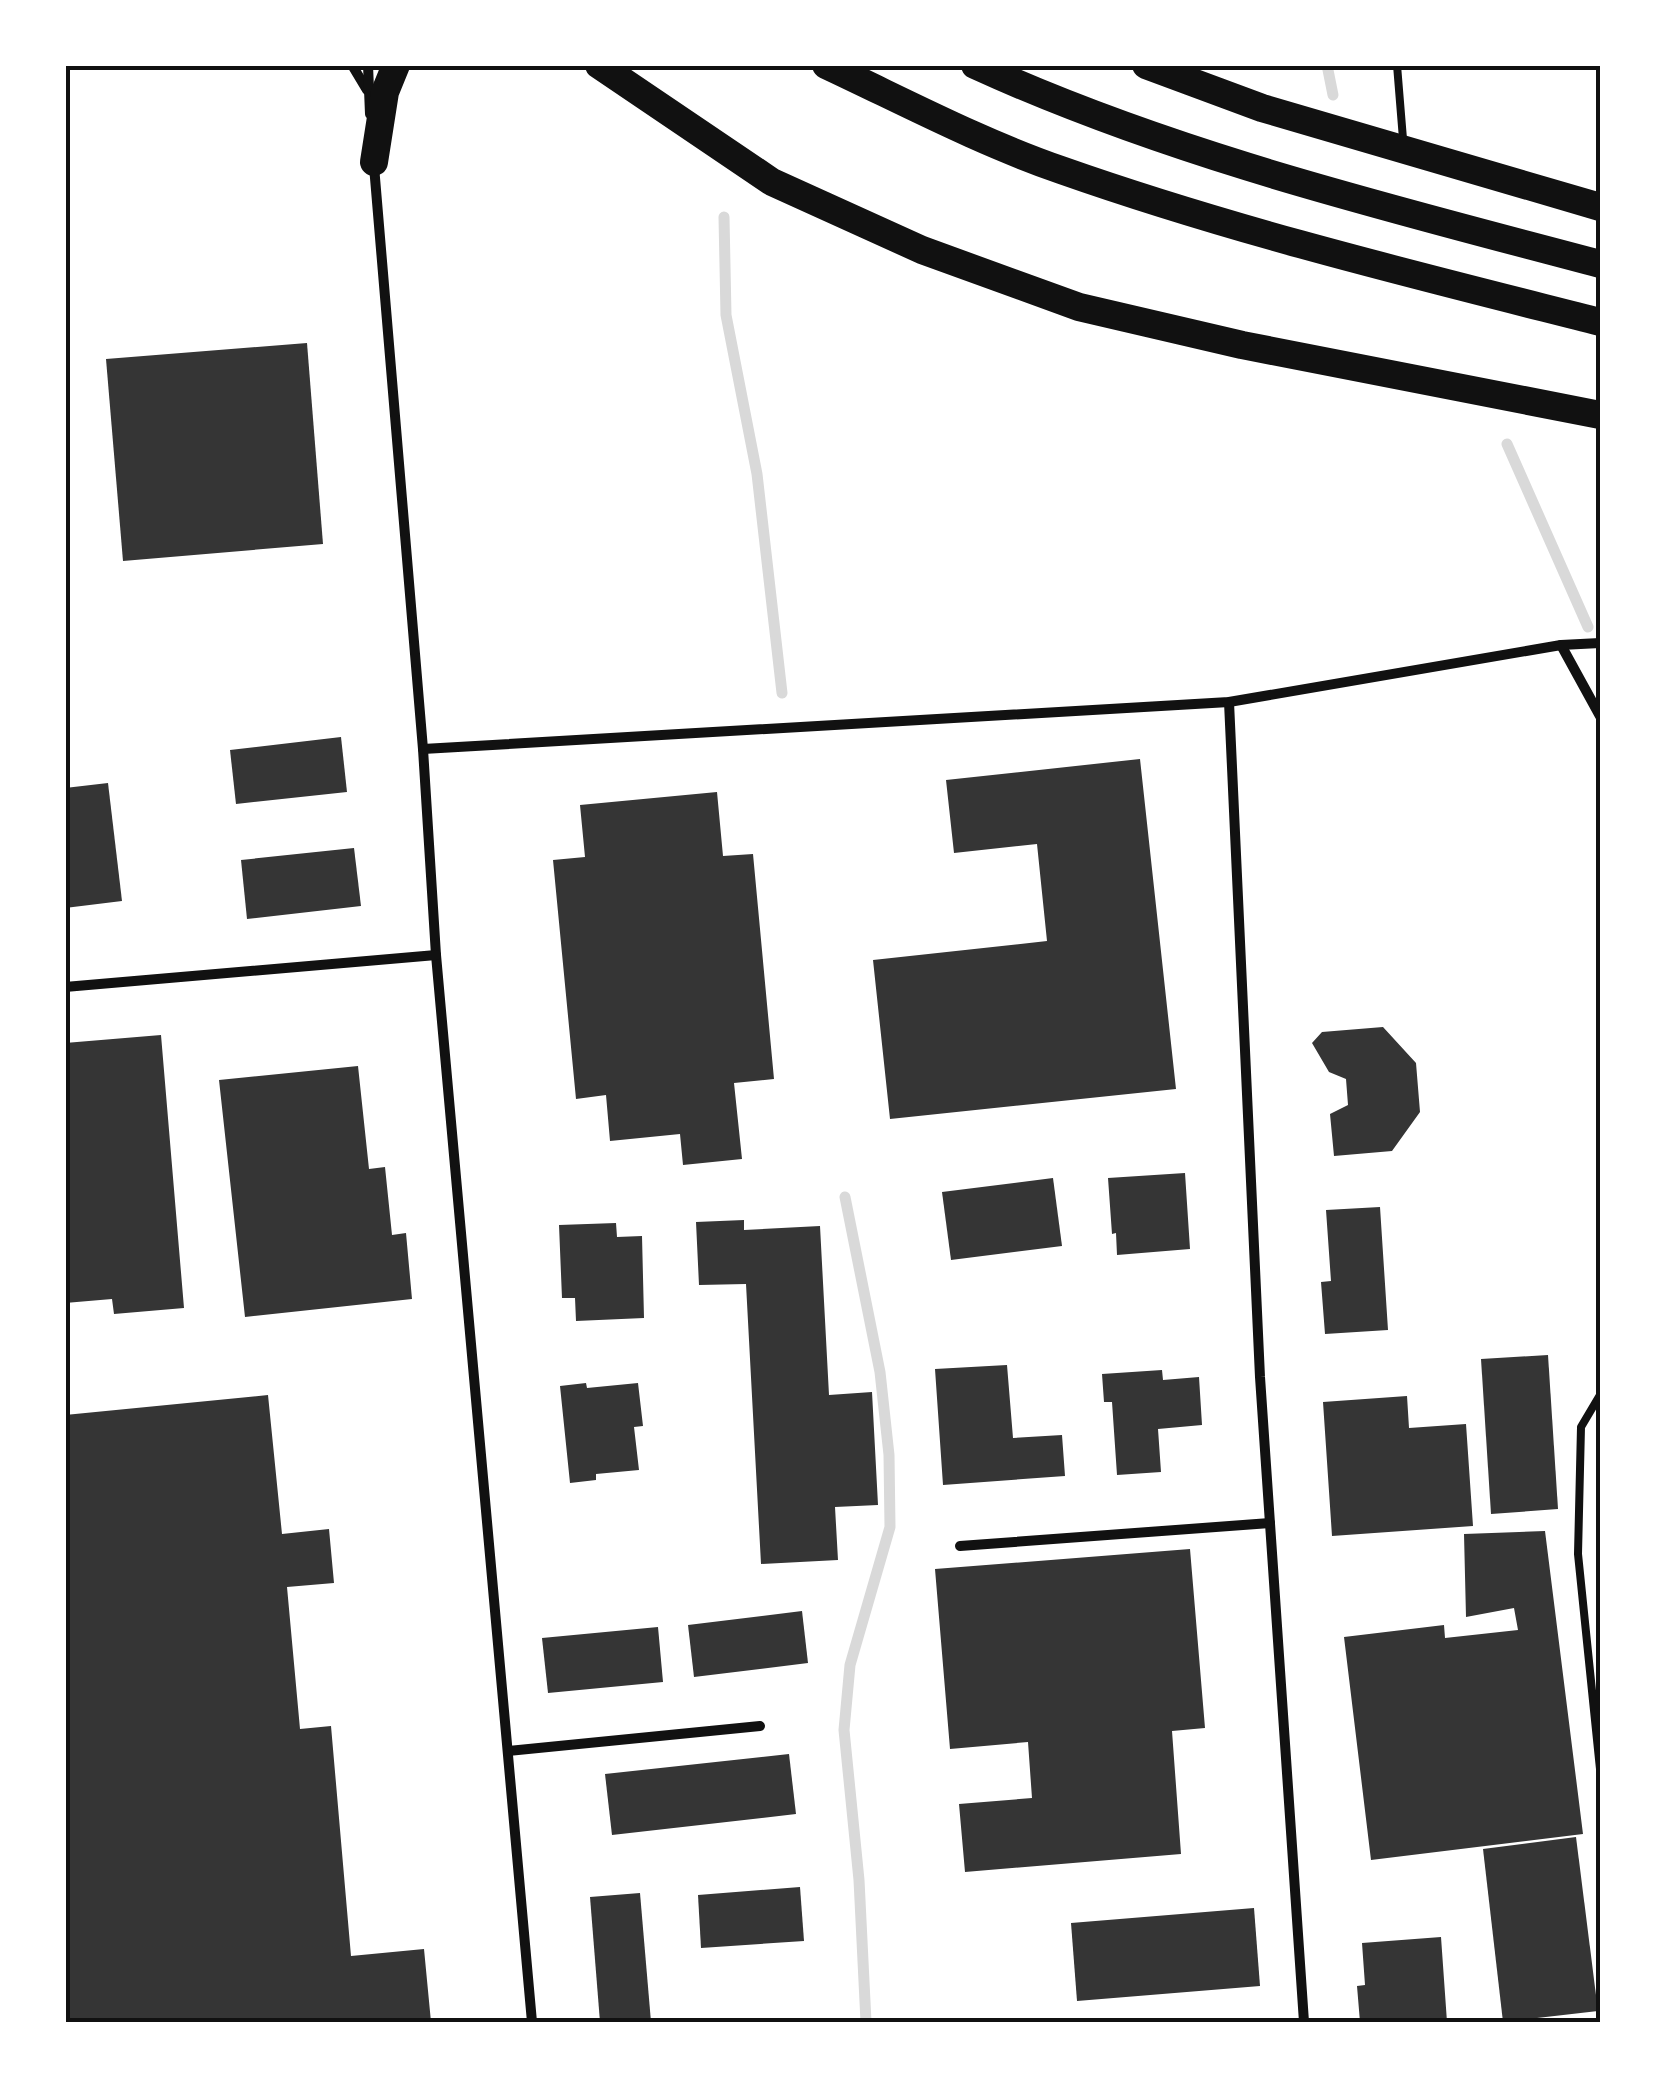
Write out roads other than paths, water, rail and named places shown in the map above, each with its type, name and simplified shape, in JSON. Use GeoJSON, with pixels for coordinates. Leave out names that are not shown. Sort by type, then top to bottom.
{"type":"FeatureCollection","features":[{"type":"Feature","properties":{"kind":"highway"},"geometry":{"type":"LineString","coordinates":[[374,162],[384,92],[396,65]]}},
{"type":"Feature","properties":{"kind":"highway"},"geometry":{"type":"LineString","coordinates":[[599,65],[772,182],[922,250],[1079,307],[1242,345],[1600,416]]}},
{"type":"Feature","properties":{"kind":"highway"},"geometry":{"type":"LineString","coordinates":[[826,65],[1056,168],[1275,237],[1600,322]]}},
{"type":"Feature","properties":{"kind":"highway"},"geometry":{"type":"LineString","coordinates":[[976,65],[1020,85],[1223,159],[1600,264]]}},
{"type":"Feature","properties":{"kind":"highway"},"geometry":{"type":"LineString","coordinates":[[1146,65],[1262,108],[1600,208]]}},
{"type":"Feature","properties":{"kind":"street"},"geometry":{"type":"LineString","coordinates":[[352,65],[369,94]]}},
{"type":"Feature","properties":{"kind":"street"},"geometry":{"type":"LineString","coordinates":[[368,65],[436,956],[532,2022]]}},
{"type":"Feature","properties":{"kind":"street"},"geometry":{"type":"LineString","coordinates":[[423,749],[1229,702],[1561,645],[1600,644]]}},
{"type":"Feature","properties":{"kind":"street"},"geometry":{"type":"LineString","coordinates":[[1561,645],[1600,716]]}},
{"type":"Feature","properties":{"kind":"street"},"geometry":{"type":"LineString","coordinates":[[1229,702],[1270,1523],[1304,2022]]}},
{"type":"Feature","properties":{"kind":"street"},"geometry":{"type":"LineString","coordinates":[[65,987],[436,956]]}},
{"type":"Feature","properties":{"kind":"street"},"geometry":{"type":"LineString","coordinates":[[960,1546],[1270,1523]]}},
{"type":"Feature","properties":{"kind":"street"},"geometry":{"type":"LineString","coordinates":[[508,1752],[760,1726]]}},
{"type":"Feature","properties":{"kind":"lane"},"geometry":{"type":"LineString","coordinates":[[1397,65],[1400,136],[1411,151]]}},
{"type":"Feature","properties":{"kind":"lane"},"geometry":{"type":"LineString","coordinates":[[1600,1395],[1581,1427],[1578,1554],[1600,1768]]}},
{"type":"Feature","properties":{"kind":"waterway"},"geometry":{"type":"LineString","coordinates":[[1327,65],[1333,95]]}},
{"type":"Feature","properties":{"kind":"waterway"},"geometry":{"type":"LineString","coordinates":[[724,217],[726,315],[757,474],[782,693]]}},
{"type":"Feature","properties":{"kind":"waterway"},"geometry":{"type":"LineString","coordinates":[[1507,444],[1588,627]]}},
{"type":"Feature","properties":{"kind":"waterway"},"geometry":{"type":"LineString","coordinates":[[845,1197],[880,1372],[889,1455],[890,1527],[850,1665],[844,1730],[859,1880],[866,2022]]}}]}
